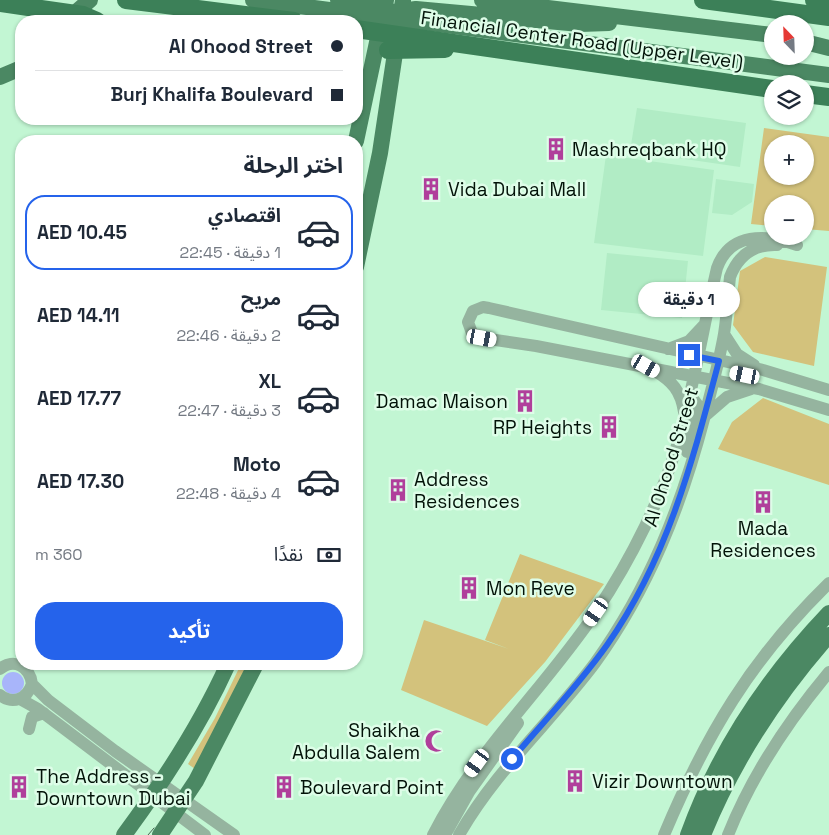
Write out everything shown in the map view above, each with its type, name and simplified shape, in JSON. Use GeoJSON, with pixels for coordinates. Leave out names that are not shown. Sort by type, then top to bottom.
{"type":"FeatureCollection","features":[{"type":"Feature","properties":{"kind":"highway"},"geometry":{"type":"LineString","coordinates":[[126,0],[246,15]]}},
{"type":"Feature","properties":{"kind":"highway"},"geometry":{"type":"LineString","coordinates":[[703,0],[829,16]]}},
{"type":"Feature","properties":{"kind":"highway"},"geometry":{"type":"LineString","coordinates":[[814,0],[829,3]]}},
{"type":"Feature","properties":{"kind":"highway"},"geometry":{"type":"LineString","coordinates":[[0,3],[83,15]]}},
{"type":"Feature","properties":{"kind":"highway","name":"Financial Center Road (Upper Level)"},"geometry":{"type":"LineString","coordinates":[[363,31],[764,88]]}},
{"type":"Feature","properties":{"kind":"highway"},"geometry":{"type":"LineString","coordinates":[[388,50],[440,50],[464,44]]}},
{"type":"Feature","properties":{"kind":"highway"},"geometry":{"type":"LineString","coordinates":[[814,95],[829,97]]}},
{"type":"Feature","properties":{"kind":"main road"},"geometry":{"type":"LineString","coordinates":[[72,15],[90,0]]}},
{"type":"Feature","properties":{"kind":"main road"},"geometry":{"type":"LineString","coordinates":[[253,0],[382,17],[407,12],[580,24],[636,19]]}},
{"type":"Feature","properties":{"kind":"main road"},"geometry":{"type":"LineString","coordinates":[[338,0],[370,1]]}},
{"type":"Feature","properties":{"kind":"main road"},"geometry":{"type":"LineString","coordinates":[[363,104],[386,0]]}},
{"type":"Feature","properties":{"kind":"main road"},"geometry":{"type":"LineString","coordinates":[[482,0],[520,3],[764,34]]}},
{"type":"Feature","properties":{"kind":"main road"},"geometry":{"type":"LineString","coordinates":[[313,8],[328,15]]}},
{"type":"Feature","properties":{"kind":"main road"},"geometry":{"type":"LineString","coordinates":[[407,12],[458,27],[829,75]]}},
{"type":"Feature","properties":{"kind":"main road"},"geometry":{"type":"LineString","coordinates":[[363,234],[380,153],[393,72],[407,12]]}},
{"type":"Feature","properties":{"kind":"main road"},"geometry":{"type":"LineString","coordinates":[[393,72],[408,45],[415,39],[422,35],[458,27]]}},
{"type":"Feature","properties":{"kind":"main road"},"geometry":{"type":"LineString","coordinates":[[814,40],[829,41]]}},
{"type":"Feature","properties":{"kind":"main road"},"geometry":{"type":"LineString","coordinates":[[363,42],[369,73]]}},
{"type":"Feature","properties":{"kind":"main road"},"geometry":{"type":"LineString","coordinates":[[814,43],[829,48]]}},
{"type":"Feature","properties":{"kind":"main road"},"geometry":{"type":"LineString","coordinates":[[0,76],[15,70]]}},
{"type":"Feature","properties":{"kind":"main road"},"geometry":{"type":"LineString","coordinates":[[688,835],[712,780],[751,710],[782,667],[829,613]]}},
{"type":"Feature","properties":{"kind":"main road"},"geometry":{"type":"LineString","coordinates":[[703,835],[732,772],[761,723],[795,676],[829,635]]}},
{"type":"Feature","properties":{"kind":"main road"},"geometry":{"type":"LineString","coordinates":[[124,835],[162,783],[203,716],[225,670]]}},
{"type":"Feature","properties":{"kind":"main road"},"geometry":{"type":"LineString","coordinates":[[160,835],[179,807],[223,732],[253,670]]}},
{"type":"Feature","properties":{"kind":"street","name":"Al Ohood Street"},"geometry":{"type":"LineString","coordinates":[[432,835],[470,773],[576,640],[615,582],[661,489],[674,455],[695,376],[717,268],[722,256],[732,246],[743,240],[756,238],[779,240],[797,245],[763,245],[754,248],[739,260],[730,277],[724,334],[704,418],[680,503],[646,580],[608,644],[563,703],[502,772],[459,835]]}},
{"type":"Feature","properties":{"kind":"street"},"geometry":{"type":"LineString","coordinates":[[763,370],[716,370],[695,376],[482,338],[472,333],[468,322],[469,316],[473,311],[484,307],[699,357],[716,370],[759,389],[829,410]]}},
{"type":"Feature","properties":{"kind":"street"},"geometry":{"type":"LineString","coordinates":[[667,350],[690,341],[706,323]]}},
{"type":"Feature","properties":{"kind":"street"},"geometry":{"type":"LineString","coordinates":[[724,334],[737,354],[763,370],[829,391]]}},
{"type":"Feature","properties":{"kind":"street"},"geometry":{"type":"LineString","coordinates":[[646,366],[667,379],[677,389],[681,398],[684,418]]}},
{"type":"Feature","properties":{"kind":"street"},"geometry":{"type":"LineString","coordinates":[[716,370],[808,389],[829,391]]}},
{"type":"Feature","properties":{"kind":"street"},"geometry":{"type":"LineString","coordinates":[[704,418],[714,406],[727,397],[742,391],[759,389]]}},
{"type":"Feature","properties":{"kind":"street"},"geometry":{"type":"LineString","coordinates":[[680,503],[681,484],[697,406],[694,400],[688,402]]}},
{"type":"Feature","properties":{"kind":"street"},"geometry":{"type":"LineString","coordinates":[[664,835],[701,753],[738,689],[783,631],[829,583]]}},
{"type":"Feature","properties":{"kind":"street"},"geometry":{"type":"LineString","coordinates":[[0,669],[8,664],[15,664]]}},
{"type":"Feature","properties":{"kind":"street"},"geometry":{"type":"LineString","coordinates":[[27,670],[32,684],[55,705],[162,783],[179,807],[204,835]]}},
{"type":"Feature","properties":{"kind":"street"},"geometry":{"type":"LineString","coordinates":[[728,835],[743,801],[768,755],[797,712],[829,672]]}},
{"type":"Feature","properties":{"kind":"street"},"geometry":{"type":"LineString","coordinates":[[0,695],[8,700],[20,699],[26,696],[32,684]]}},
{"type":"Feature","properties":{"kind":"street"},"geometry":{"type":"LineString","coordinates":[[20,699],[44,713],[152,797],[179,807],[234,835]]}},
{"type":"Feature","properties":{"kind":"street"},"geometry":{"type":"LineString","coordinates":[[445,835],[473,786],[517,724],[527,700]]}},
{"type":"Feature","properties":{"kind":"street"},"geometry":{"type":"LineString","coordinates":[[29,729],[32,717],[44,713]]}},
{"type":"Feature","properties":{"kind":"shaded area"},"geometry":{"type":"Polygon","coordinates":[[[637,108],[746,123],[740,167],[630,151],[637,108]]]}},
{"type":"Feature","properties":{"kind":"shaded area"},"geometry":{"type":"Polygon","coordinates":[[[764,128],[829,137],[829,231],[814,230],[814,195],[764,195],[764,225],[751,224],[764,128]]]}},
{"type":"Feature","properties":{"kind":"shaded area"},"geometry":{"type":"Polygon","coordinates":[[[606,155],[714,170],[703,256],[594,243],[606,155]]]}},
{"type":"Feature","properties":{"kind":"shaded area"},"geometry":{"type":"Polygon","coordinates":[[[716,179],[754,184],[752,202],[732,215],[712,213],[716,179]]]}},
{"type":"Feature","properties":{"kind":"shaded area"},"geometry":{"type":"Polygon","coordinates":[[[607,253],[688,261],[682,318],[601,310],[607,253]]]}},
{"type":"Feature","properties":{"kind":"shaded area"},"geometry":{"type":"Polygon","coordinates":[[[765,257],[827,267],[814,366],[753,352],[733,325],[740,271],[765,257]]]}},
{"type":"Feature","properties":{"kind":"shaded area"},"geometry":{"type":"Polygon","coordinates":[[[763,398],[829,424],[829,485],[718,449],[732,422],[763,398]]]}},
{"type":"Feature","properties":{"kind":"shaded area"},"geometry":{"type":"Polygon","coordinates":[[[520,554],[604,584],[545,662],[487,726],[401,690],[424,620],[509,649],[485,640],[520,554]]]}},
{"type":"Feature","properties":{"kind":"shaded area"},"geometry":{"type":"Polygon","coordinates":[[[238,670],[247,670],[195,769],[188,764],[215,718],[238,670]]]}},
{"type":"Feature","properties":{"kind":"water"},"geometry":{"type":"Polygon","coordinates":[[[13,672],[21,675],[24,683],[21,691],[13,694],[5,691],[2,683],[5,675],[13,672]]]}},
{"type":"Feature","properties":{"kind":"tram line"},"geometry":{"type":"LineString","coordinates":[[148,835],[154,828]]}},
{"type":"Feature","properties":{"kind":"place","name":"Mashreqbank HQ"},"geometry":{"type":"Point","coordinates":[556,149]}},
{"type":"Feature","properties":{"kind":"place","name":"Vida Dubai Mall"},"geometry":{"type":"Point","coordinates":[431,189]}},
{"type":"Feature","properties":{"kind":"place","name":"Damac Maison"},"geometry":{"type":"Point","coordinates":[525,401]}},
{"type":"Feature","properties":{"kind":"place","name":"RP Heights"},"geometry":{"type":"Point","coordinates":[609,427]}},
{"type":"Feature","properties":{"kind":"place","name":"Address Residences"},"geometry":{"type":"Point","coordinates":[398,490]}},
{"type":"Feature","properties":{"kind":"place","name":"Mada Residences"},"geometry":{"type":"Point","coordinates":[763,502]}},
{"type":"Feature","properties":{"kind":"place","name":"Mon Reve"},"geometry":{"type":"Point","coordinates":[469,588]}},
{"type":"Feature","properties":{"kind":"place","name":"Shaikha Abdulla Salem"},"geometry":{"type":"Point","coordinates":[436,741]}},
{"type":"Feature","properties":{"kind":"place","name":"Vizir Downtown"},"geometry":{"type":"Point","coordinates":[575,781]}},
{"type":"Feature","properties":{"kind":"place","name":"The Address - Downtown Dubai"},"geometry":{"type":"Point","coordinates":[19,787]}},
{"type":"Feature","properties":{"kind":"place","name":"Boulevard Point"},"geometry":{"type":"Point","coordinates":[284,787]}},
{"type":"Feature","properties":{"kind":"route"},"geometry":{"type":"LineString","coordinates":[[512,759],[563,703],[608,644],[628,613],[657,558],[687,482],[719,361],[689,355]]}}]}
